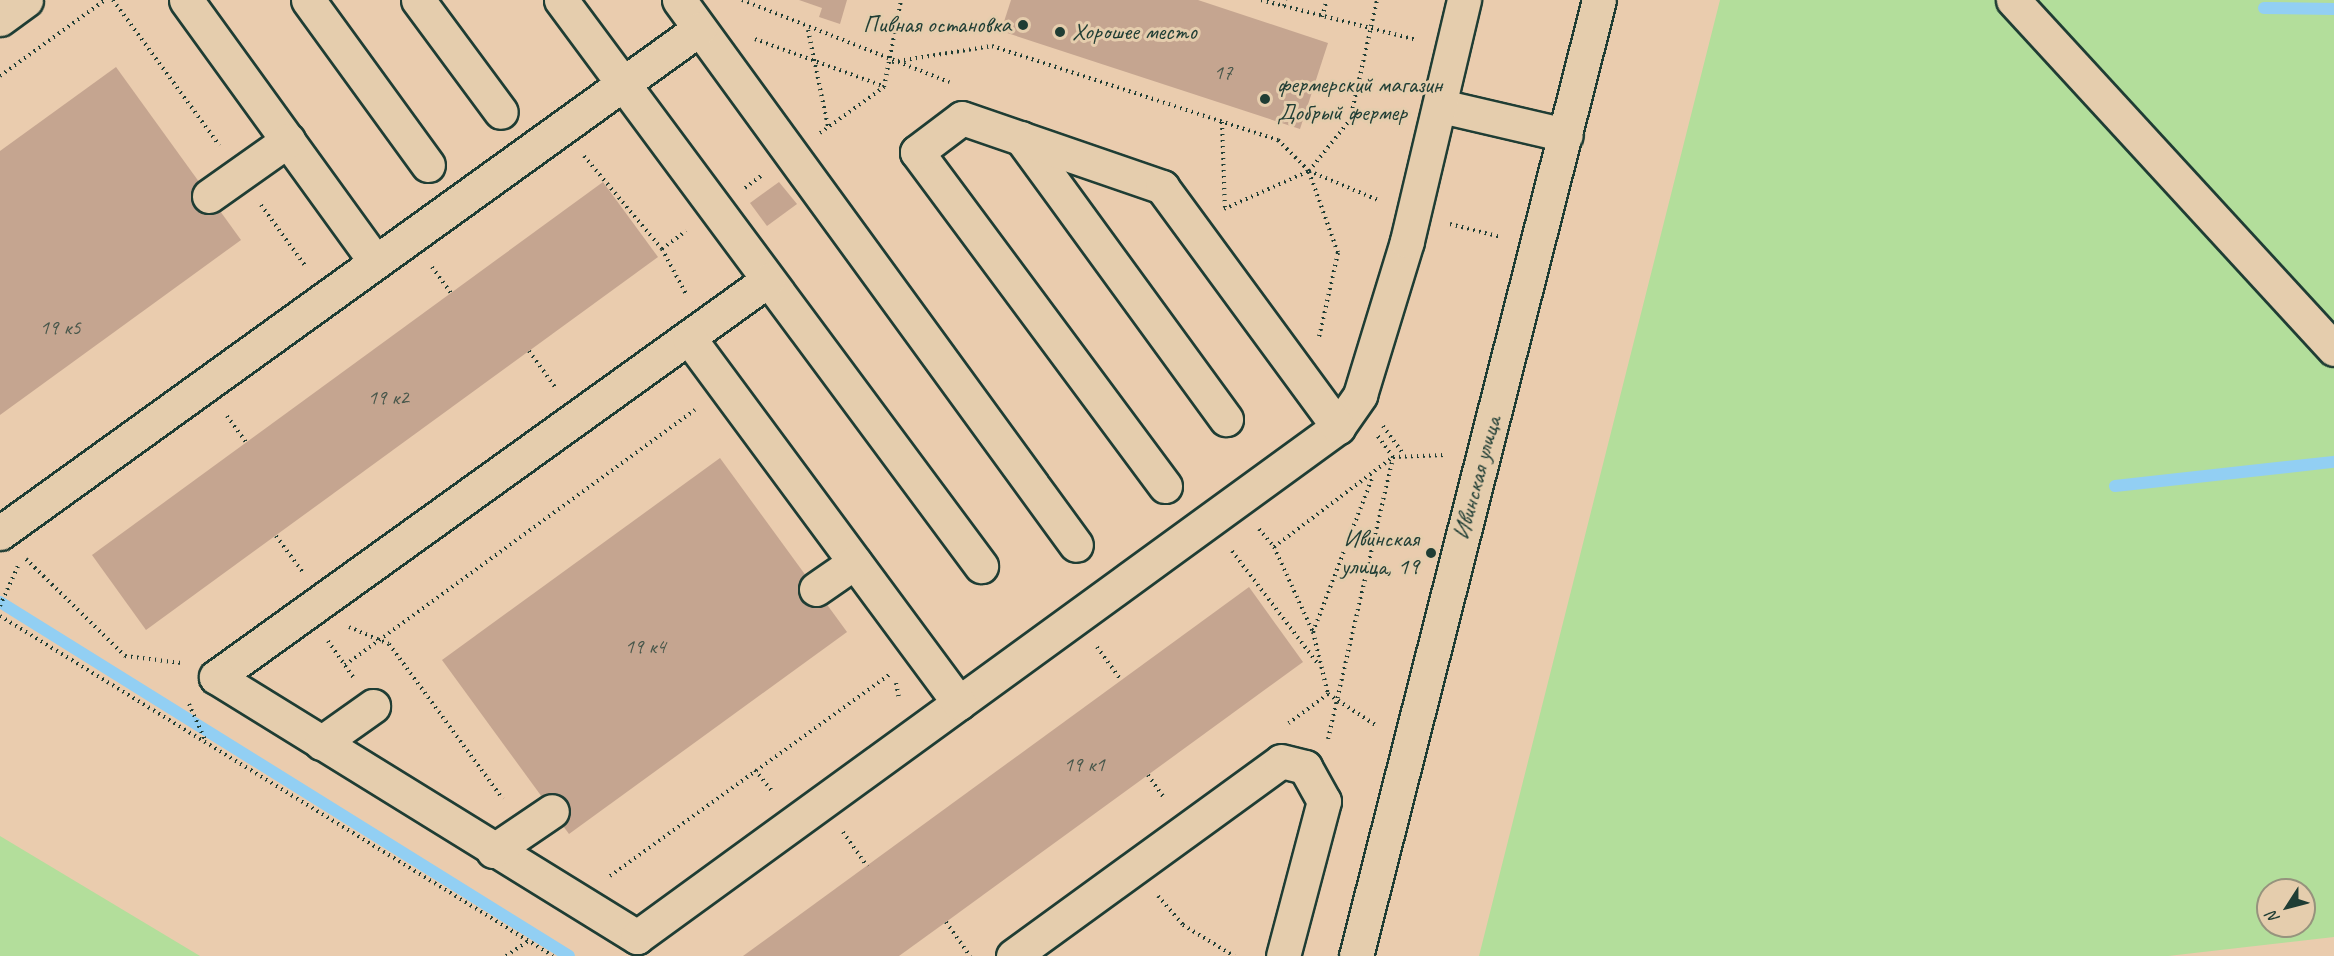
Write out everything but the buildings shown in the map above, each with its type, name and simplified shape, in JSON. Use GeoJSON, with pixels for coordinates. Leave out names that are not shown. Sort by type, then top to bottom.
{"type":"FeatureCollection","features":[{"type":"Feature","properties":{"kind":"street"},"geometry":{"type":"LineString","coordinates":[[0,19],[26,0]]}},
{"type":"Feature","properties":{"kind":"street"},"geometry":{"type":"LineString","coordinates":[[186,0],[375,261]]}},
{"type":"Feature","properties":{"kind":"street"},"geometry":{"type":"LineString","coordinates":[[308,0],[428,165]]}},
{"type":"Feature","properties":{"kind":"street"},"geometry":{"type":"LineString","coordinates":[[418,0],[501,112]]}},
{"type":"Feature","properties":{"kind":"street"},"geometry":{"type":"LineString","coordinates":[[561,0],[981,566]]}},
{"type":"Feature","properties":{"kind":"street"},"geometry":{"type":"LineString","coordinates":[[679,0],[1076,545]]}},
{"type":"Feature","properties":{"kind":"street"},"geometry":{"type":"LineString","coordinates":[[768,280],[216,677],[493,851],[637,937],[1338,427],[1360,395],[1441,106],[1464,0]]}},
{"type":"Feature","properties":{"kind":"street","name":"Ивинская улица"},"geometry":{"type":"LineString","coordinates":[[1356,956],[1599,0]]}},
{"type":"Feature","properties":{"kind":"street"},"geometry":{"type":"LineString","coordinates":[[2013,0],[2334,349]]}},
{"type":"Feature","properties":{"kind":"street"},"geometry":{"type":"LineString","coordinates":[[0,533],[560,126],[699,29]]}},
{"type":"Feature","properties":{"kind":"street"},"geometry":{"type":"LineString","coordinates":[[1441,106],[1566,135]]}},
{"type":"Feature","properties":{"kind":"street"},"geometry":{"type":"LineString","coordinates":[[1165,486],[917,152],[962,118],[1162,187],[1338,427]]}},
{"type":"Feature","properties":{"kind":"street"},"geometry":{"type":"LineString","coordinates":[[1021,138],[1226,419]]}},
{"type":"Feature","properties":{"kind":"street"},"geometry":{"type":"LineString","coordinates":[[209,196],[288,140]]}},
{"type":"Feature","properties":{"kind":"street"},"geometry":{"type":"LineString","coordinates":[[698,331],[855,562],[959,703]]}},
{"type":"Feature","properties":{"kind":"street"},"geometry":{"type":"LineString","coordinates":[[816,589],[855,562]]}},
{"type":"Feature","properties":{"kind":"street"},"geometry":{"type":"LineString","coordinates":[[321,743],[373,706]]}},
{"type":"Feature","properties":{"kind":"street"},"geometry":{"type":"LineString","coordinates":[[1013,956],[1281,761],[1305,766],[1317,783],[1324,801],[1283,956]]}},
{"type":"Feature","properties":{"kind":"street"},"geometry":{"type":"LineString","coordinates":[[493,851],[552,811]]}},
{"type":"Feature","properties":{"kind":"path"},"geometry":{"type":"LineString","coordinates":[[0,76],[105,0]]}},
{"type":"Feature","properties":{"kind":"path"},"geometry":{"type":"LineString","coordinates":[[742,0],[807,30],[891,62],[992,46],[1278,140],[1309,171],[1338,253],[1332,299],[1313,347]]}},
{"type":"Feature","properties":{"kind":"path"},"geometry":{"type":"LineString","coordinates":[[891,62],[901,0]]}},
{"type":"Feature","properties":{"kind":"path"},"geometry":{"type":"LineString","coordinates":[[1261,0],[1369,29],[1453,48]]}},
{"type":"Feature","properties":{"kind":"path"},"geometry":{"type":"LineString","coordinates":[[1284,6],[1286,0]]}},
{"type":"Feature","properties":{"kind":"path"},"geometry":{"type":"LineString","coordinates":[[1322,17],[1327,0]]}},
{"type":"Feature","properties":{"kind":"path"},"geometry":{"type":"LineString","coordinates":[[1215,214],[1309,171],[1350,120],[1377,0]]}},
{"type":"Feature","properties":{"kind":"path"},"geometry":{"type":"LineString","coordinates":[[807,30],[828,127]]}},
{"type":"Feature","properties":{"kind":"path"},"geometry":{"type":"LineString","coordinates":[[750,37],[884,87]]}},
{"type":"Feature","properties":{"kind":"path"},"geometry":{"type":"LineString","coordinates":[[1222,122],[1225,208]]}},
{"type":"Feature","properties":{"kind":"path"},"geometry":{"type":"LineString","coordinates":[[560,126],[662,249],[698,331]]}},
{"type":"Feature","properties":{"kind":"path"},"geometry":{"type":"LineString","coordinates":[[428,261],[451,293]]}},
{"type":"Feature","properties":{"kind":"path"},"geometry":{"type":"LineString","coordinates":[[529,351],[562,396]]}},
{"type":"Feature","properties":{"kind":"path"},"geometry":{"type":"LineString","coordinates":[[345,665],[701,406]]}},
{"type":"Feature","properties":{"kind":"path"},"geometry":{"type":"LineString","coordinates":[[223,410],[246,442]]}},
{"type":"Feature","properties":{"kind":"path"},"geometry":{"type":"LineString","coordinates":[[1317,783],[1338,702],[1393,457],[1455,455]]}},
{"type":"Feature","properties":{"kind":"path"},"geometry":{"type":"LineString","coordinates":[[1313,633],[1374,474]]}},
{"type":"Feature","properties":{"kind":"path"},"geometry":{"type":"LineString","coordinates":[[276,536],[320,603],[325,635],[373,706]]}},
{"type":"Feature","properties":{"kind":"path"},"geometry":{"type":"LineString","coordinates":[[1226,543],[1321,668]]}},
{"type":"Feature","properties":{"kind":"path"},"geometry":{"type":"LineString","coordinates":[[1274,547],[1313,633],[1328,694],[1388,733]]}},
{"type":"Feature","properties":{"kind":"path"},"geometry":{"type":"LineString","coordinates":[[0,606],[23,556],[125,656],[194,665]]}},
{"type":"Feature","properties":{"kind":"path"},"geometry":{"type":"LineString","coordinates":[[320,603],[389,644],[525,829]]}},
{"type":"Feature","properties":{"kind":"path"},"geometry":{"type":"LineString","coordinates":[[0,616],[553,956]]}},
{"type":"Feature","properties":{"kind":"path"},"geometry":{"type":"LineString","coordinates":[[1095,643],[1121,680]]}},
{"type":"Feature","properties":{"kind":"path"},"geometry":{"type":"LineString","coordinates":[[575,901],[921,651]]}},
{"type":"Feature","properties":{"kind":"path"},"geometry":{"type":"LineString","coordinates":[[1283,728],[1328,694]]}},
{"type":"Feature","properties":{"kind":"path"},"geometry":{"type":"LineString","coordinates":[[1148,775],[1173,810]]}},
{"type":"Feature","properties":{"kind":"path"},"geometry":{"type":"LineString","coordinates":[[842,831],[867,866]]}},
{"type":"Feature","properties":{"kind":"path"},"geometry":{"type":"LineString","coordinates":[[1134,868],[1183,925],[1234,956]]}},
{"type":"Feature","properties":{"kind":"path"},"geometry":{"type":"LineString","coordinates":[[946,922],[971,956],[981,949]]}},
{"type":"Feature","properties":{"kind":"path"},"geometry":{"type":"LineString","coordinates":[[506,956],[528,941]]}},
{"type":"Feature","properties":{"kind":"green space"},"geometry":{"type":"Polygon","coordinates":[[[1720,0],[2334,0],[2334,937],[2168,956],[1479,956],[1720,0]]]}},
{"type":"Feature","properties":{"kind":"green space"},"geometry":{"type":"Polygon","coordinates":[[[0,836],[200,956],[0,956],[0,836]]]}},
{"type":"Feature","properties":{"kind":"waterway"},"geometry":{"type":"LineString","coordinates":[[2264,8],[2334,9]]}},
{"type":"Feature","properties":{"kind":"waterway"},"geometry":{"type":"LineString","coordinates":[[2115,486],[2334,462]]}},
{"type":"Feature","properties":{"kind":"waterway"},"geometry":{"type":"LineString","coordinates":[[0,602],[569,956]]}},
{"type":"Feature","properties":{"kind":"place","name":"Пивная остановка"},"geometry":{"type":"Point","coordinates":[1023,25]}},
{"type":"Feature","properties":{"kind":"place","name":"Хорошее место"},"geometry":{"type":"Point","coordinates":[1060,32]}},
{"type":"Feature","properties":{"kind":"place","name":"фермерский магазин Добрый фермер"},"geometry":{"type":"Point","coordinates":[1265,99]}},
{"type":"Feature","properties":{"kind":"place","name":"Ивинская улица, 19"},"geometry":{"type":"Point","coordinates":[1431,553]}}]}
